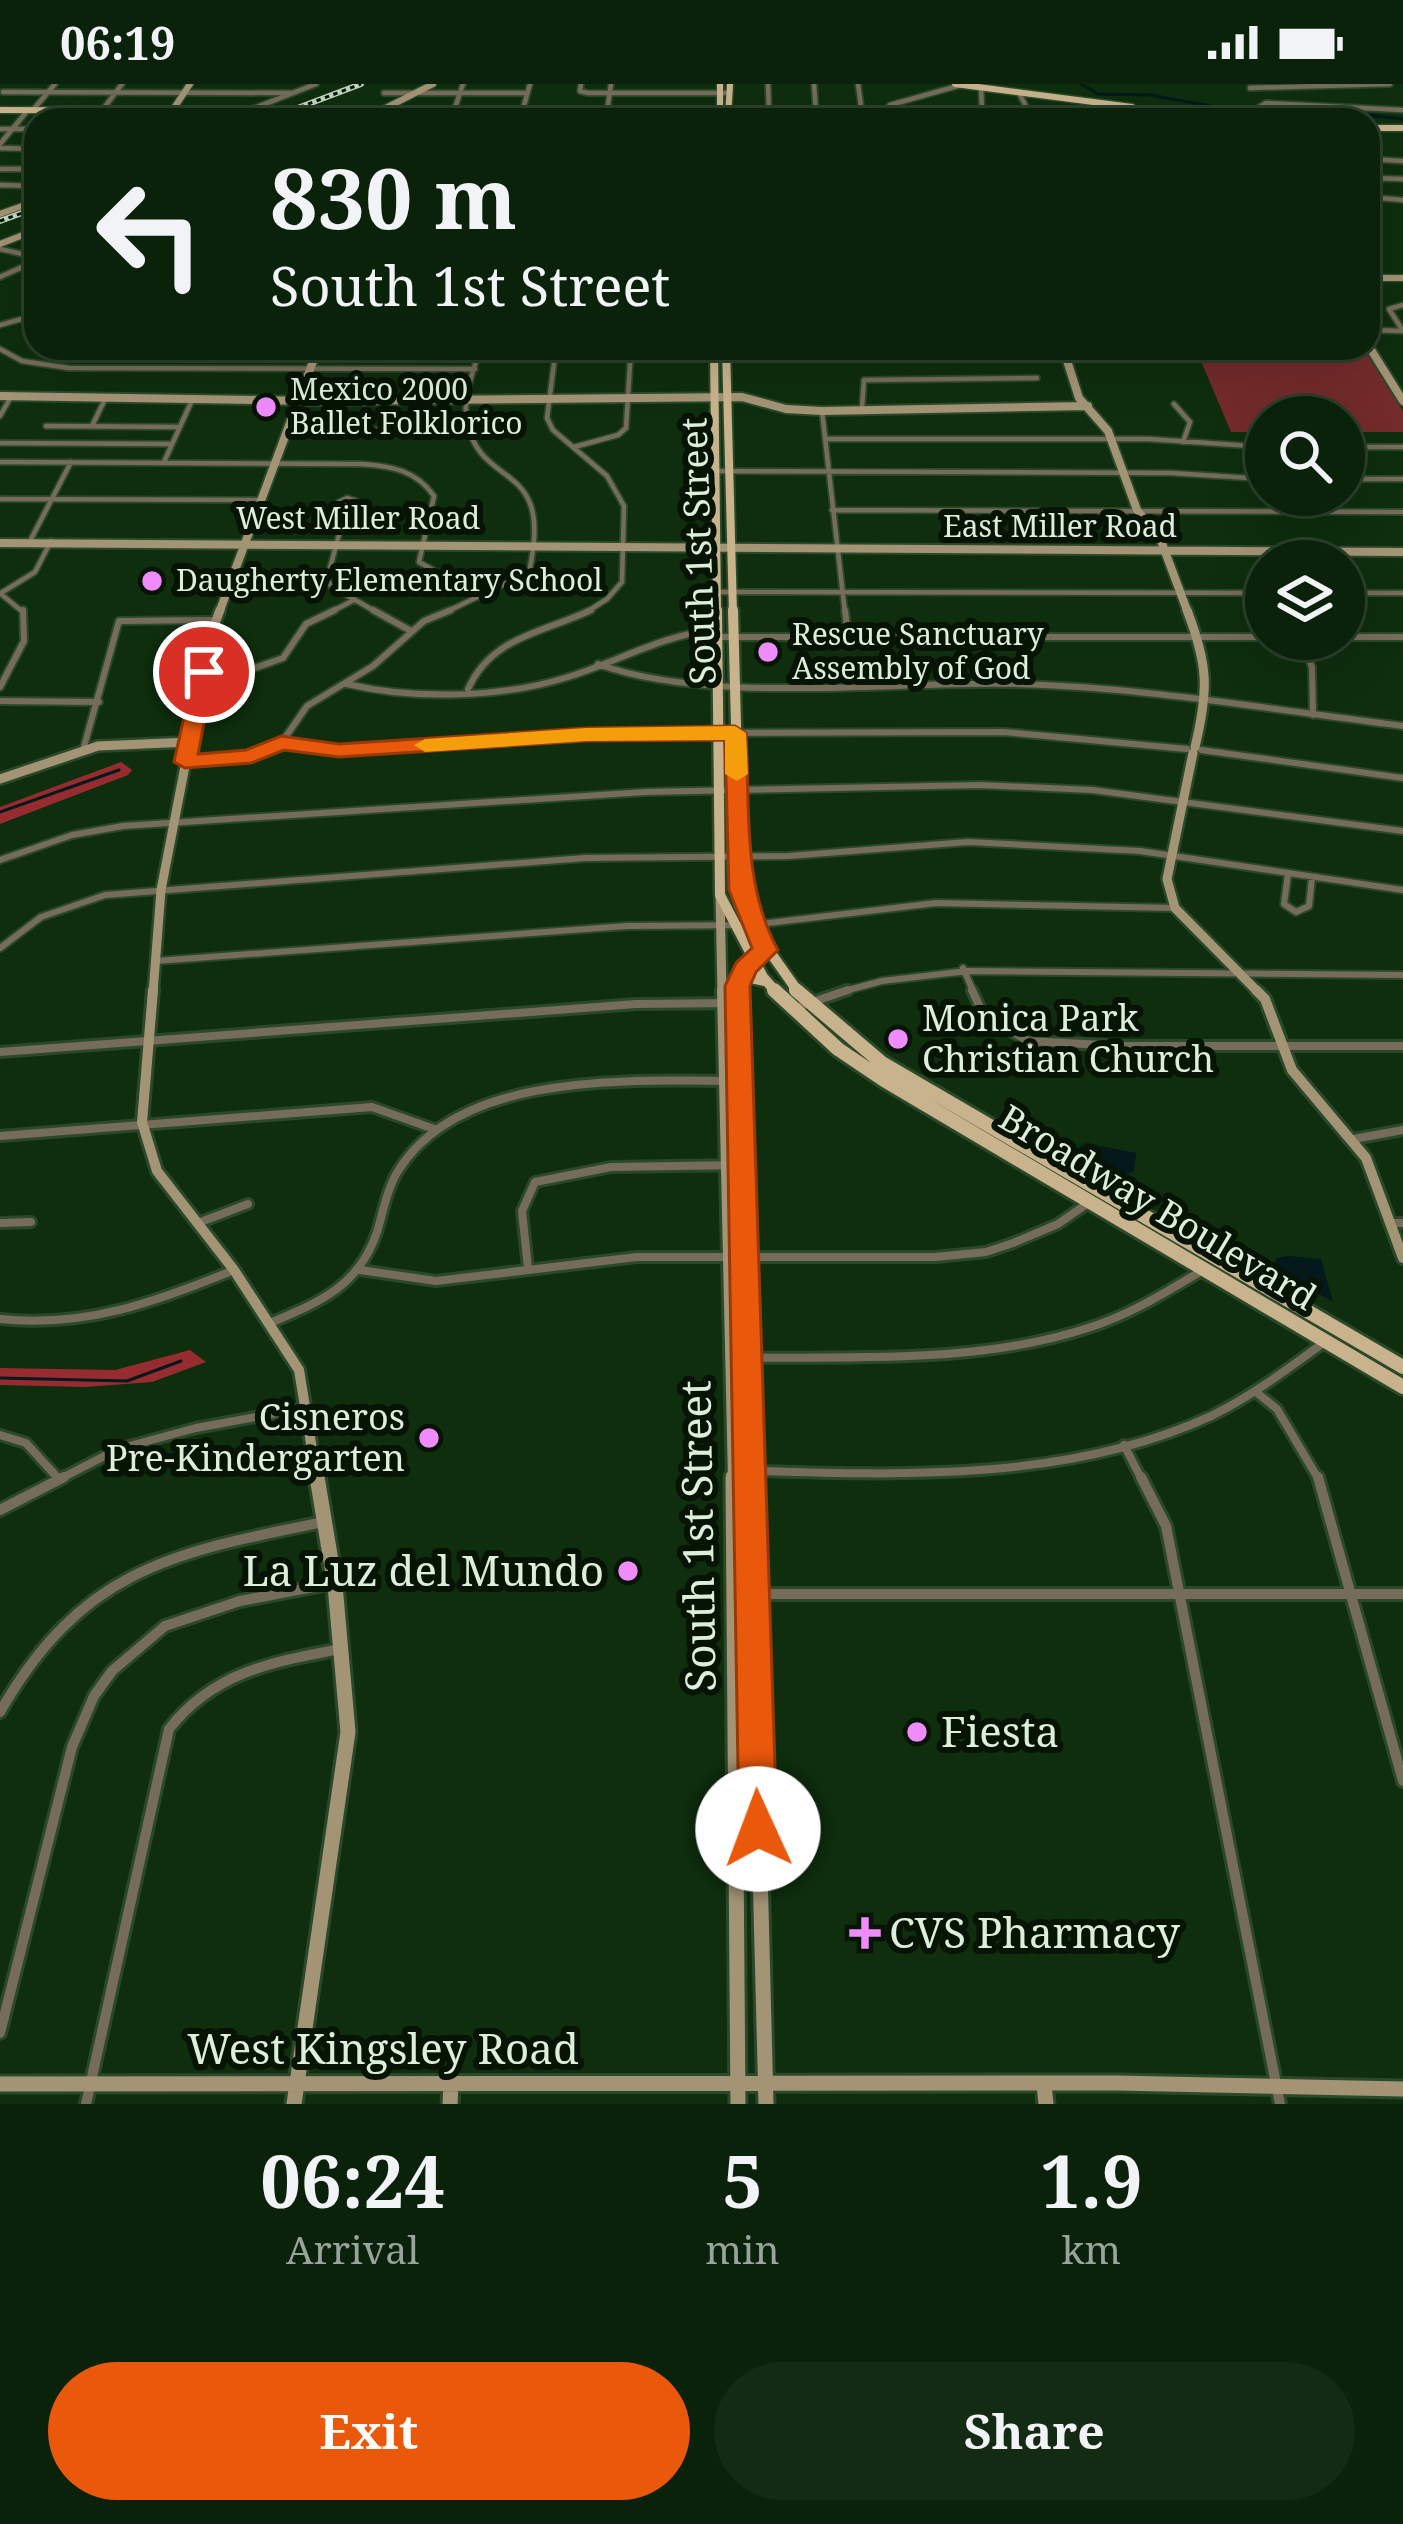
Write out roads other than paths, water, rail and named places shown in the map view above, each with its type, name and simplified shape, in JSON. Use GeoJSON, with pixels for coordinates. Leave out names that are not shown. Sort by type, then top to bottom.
{"type":"FeatureCollection","features":[{"type":"Feature","properties":{"kind":"main road"},"geometry":{"type":"LineString","coordinates":[[958,84],[1120,108]]}},
{"type":"Feature","properties":{"kind":"main road","name":"South 1st Street"},"geometry":{"type":"LineString","coordinates":[[714,360],[720,895],[735,925]]}},
{"type":"Feature","properties":{"kind":"main road","name":"South 1st Street"},"geometry":{"type":"LineString","coordinates":[[726,360],[739,856],[752,925],[766,950]]}},
{"type":"Feature","properties":{"kind":"main road"},"geometry":{"type":"LineString","coordinates":[[714,433],[727,433]]}},
{"type":"Feature","properties":{"kind":"main road"},"geometry":{"type":"LineString","coordinates":[[716,512],[730,512]]}},
{"type":"Feature","properties":{"kind":"main road","name":"Broadway Boulevard"},"geometry":{"type":"LineString","coordinates":[[735,925],[752,961],[791,1010],[876,1067],[1105,1192],[1403,1367]]}},
{"type":"Feature","properties":{"kind":"main road","name":"Broadway Boulevard"},"geometry":{"type":"LineString","coordinates":[[766,950],[808,1002],[876,1067]]}},
{"type":"Feature","properties":{"kind":"main road"},"geometry":{"type":"LineString","coordinates":[[738,984],[751,978],[767,982]]}},
{"type":"Feature","properties":{"kind":"main road","name":"Broadway Boulevard"},"geometry":{"type":"LineString","coordinates":[[955,1113],[1091,1202],[1402,1385]]}},
{"type":"Feature","properties":{"kind":"street"},"geometry":{"type":"LineString","coordinates":[[2,94],[10,84]]}},
{"type":"Feature","properties":{"kind":"street"},"geometry":{"type":"LineString","coordinates":[[33,108],[55,84]]}},
{"type":"Feature","properties":{"kind":"street"},"geometry":{"type":"LineString","coordinates":[[103,108],[122,84]]}},
{"type":"Feature","properties":{"kind":"street"},"geometry":{"type":"LineString","coordinates":[[173,108],[190,84]]}},
{"type":"Feature","properties":{"kind":"street"},"geometry":{"type":"LineString","coordinates":[[255,108],[316,84]]}},
{"type":"Feature","properties":{"kind":"street"},"geometry":{"type":"LineString","coordinates":[[382,108],[433,84]]}},
{"type":"Feature","properties":{"kind":"street"},"geometry":{"type":"LineString","coordinates":[[455,108],[463,84]]}},
{"type":"Feature","properties":{"kind":"street"},"geometry":{"type":"LineString","coordinates":[[523,108],[530,84]]}},
{"type":"Feature","properties":{"kind":"street"},"geometry":{"type":"LineString","coordinates":[[608,108],[611,84]]}},
{"type":"Feature","properties":{"kind":"street"},"geometry":{"type":"LineString","coordinates":[[666,84],[666,93]]}},
{"type":"Feature","properties":{"kind":"street"},"geometry":{"type":"LineString","coordinates":[[887,108],[958,84]]}},
{"type":"Feature","properties":{"kind":"street"},"geometry":{"type":"LineString","coordinates":[[1249,86],[1390,84]]}},
{"type":"Feature","properties":{"kind":"street"},"geometry":{"type":"LineString","coordinates":[[1249,86],[1266,103]]}},
{"type":"Feature","properties":{"kind":"street"},"geometry":{"type":"LineString","coordinates":[[581,87],[610,93],[725,88]]}},
{"type":"Feature","properties":{"kind":"street"},"geometry":{"type":"LineString","coordinates":[[979,108],[981,87]]}},
{"type":"Feature","properties":{"kind":"street"},"geometry":{"type":"LineString","coordinates":[[2,94],[292,93]]}},
{"type":"Feature","properties":{"kind":"street"},"geometry":{"type":"LineString","coordinates":[[384,93],[527,93]]}},
{"type":"Feature","properties":{"kind":"street"},"geometry":{"type":"LineString","coordinates":[[1019,93],[1026,108]]}},
{"type":"Feature","properties":{"kind":"street"},"geometry":{"type":"LineString","coordinates":[[931,108],[932,94]]}},
{"type":"Feature","properties":{"kind":"street"},"geometry":{"type":"LineString","coordinates":[[1068,99],[1071,108]]}},
{"type":"Feature","properties":{"kind":"street"},"geometry":{"type":"LineString","coordinates":[[1258,108],[1266,103],[1403,110]]}},
{"type":"Feature","properties":{"kind":"street"},"geometry":{"type":"LineString","coordinates":[[0,146],[24,117]]}},
{"type":"Feature","properties":{"kind":"street"},"geometry":{"type":"LineString","coordinates":[[0,129],[24,129]]}},
{"type":"Feature","properties":{"kind":"street"},"geometry":{"type":"LineString","coordinates":[[1403,304],[1389,309],[1403,331]]}},
{"type":"Feature","properties":{"kind":"street"},"geometry":{"type":"LineString","coordinates":[[25,360],[68,368],[476,369]]}},
{"type":"Feature","properties":{"kind":"street"},"geometry":{"type":"LineString","coordinates":[[294,2104],[347,1738],[334,1582],[298,1370],[234,1270],[157,1171],[142,1124],[160,890],[215,620],[314,360]]}},
{"type":"Feature","properties":{"kind":"street"},"geometry":{"type":"LineString","coordinates":[[185,762],[251,756],[281,742],[307,706],[373,667],[411,631],[529,572],[533,503],[478,445],[469,428],[469,399],[478,360]]}},
{"type":"Feature","properties":{"kind":"street"},"geometry":{"type":"LineString","coordinates":[[468,689],[489,654],[615,593],[622,582],[624,506],[614,486],[549,424],[554,360]]}},
{"type":"Feature","properties":{"kind":"street"},"geometry":{"type":"LineString","coordinates":[[573,447],[622,433],[630,360]]}},
{"type":"Feature","properties":{"kind":"street"},"geometry":{"type":"LineString","coordinates":[[1067,360],[1079,398],[1112,439],[1137,510],[1165,549],[1206,660],[1206,702],[1167,879],[1175,908],[1264,999],[1292,1070],[1366,1158],[1397,1223],[1403,1258]]}},
{"type":"Feature","properties":{"kind":"street"},"geometry":{"type":"LineString","coordinates":[[1379,360],[1399,386],[1403,400]]}},
{"type":"Feature","properties":{"kind":"street"},"geometry":{"type":"LineString","coordinates":[[862,408],[861,382],[874,378],[1036,378]]}},
{"type":"Feature","properties":{"kind":"street"},"geometry":{"type":"LineString","coordinates":[[0,416],[12,395]]}},
{"type":"Feature","properties":{"kind":"street"},"geometry":{"type":"LineString","coordinates":[[0,396],[726,397],[822,411],[1088,406]]}},
{"type":"Feature","properties":{"kind":"street"},"geometry":{"type":"LineString","coordinates":[[92,427],[107,396]]}},
{"type":"Feature","properties":{"kind":"street"},"geometry":{"type":"LineString","coordinates":[[164,462],[194,396]]}},
{"type":"Feature","properties":{"kind":"street"},"geometry":{"type":"LineString","coordinates":[[1174,404],[1190,422],[1183,442]]}},
{"type":"Feature","properties":{"kind":"street"},"geometry":{"type":"LineString","coordinates":[[822,411],[848,637]]}},
{"type":"Feature","properties":{"kind":"street"},"geometry":{"type":"LineString","coordinates":[[46,426],[178,427]]}},
{"type":"Feature","properties":{"kind":"street"},"geometry":{"type":"LineString","coordinates":[[285,431],[469,428]]}},
{"type":"Feature","properties":{"kind":"street"},"geometry":{"type":"LineString","coordinates":[[826,440],[1112,439],[1245,446]]}},
{"type":"Feature","properties":{"kind":"street"},"geometry":{"type":"LineString","coordinates":[[0,443],[172,443]]}},
{"type":"Feature","properties":{"kind":"street"},"geometry":{"type":"LineString","coordinates":[[1365,447],[1403,447]]}},
{"type":"Feature","properties":{"kind":"street"},"geometry":{"type":"LineString","coordinates":[[0,462],[377,465],[415,474],[434,496],[418,558],[427,569],[480,597]]}},
{"type":"Feature","properties":{"kind":"street"},"geometry":{"type":"LineString","coordinates":[[30,541],[71,462]]}},
{"type":"Feature","properties":{"kind":"street"},"geometry":{"type":"LineString","coordinates":[[715,471],[1124,472],[1245,478]]}},
{"type":"Feature","properties":{"kind":"street"},"geometry":{"type":"LineString","coordinates":[[1365,479],[1403,479]]}},
{"type":"Feature","properties":{"kind":"street"},"geometry":{"type":"LineString","coordinates":[[0,500],[261,500]]}},
{"type":"Feature","properties":{"kind":"street"},"geometry":{"type":"LineString","coordinates":[[347,505],[327,579],[411,631]]}},
{"type":"Feature","properties":{"kind":"street"},"geometry":{"type":"LineString","coordinates":[[832,509],[1403,512]]}},
{"type":"Feature","properties":{"kind":"street","name":"West Miller Road"},"geometry":{"type":"LineString","coordinates":[[0,541],[717,548]]}},
{"type":"Feature","properties":{"kind":"street"},"geometry":{"type":"LineString","coordinates":[[0,687],[10,677],[27,617],[22,606],[3,591],[35,572],[51,542]]}},
{"type":"Feature","properties":{"kind":"street","name":"East Miller Road"},"geometry":{"type":"LineString","coordinates":[[717,548],[1403,549]]}},
{"type":"Feature","properties":{"kind":"street"},"geometry":{"type":"LineString","coordinates":[[716,592],[1245,592]]}},
{"type":"Feature","properties":{"kind":"street"},"geometry":{"type":"LineString","coordinates":[[1365,593],[1403,593]]}},
{"type":"Feature","properties":{"kind":"street"},"geometry":{"type":"LineString","coordinates":[[204,672],[249,670],[283,658],[306,624],[354,599]]}},
{"type":"Feature","properties":{"kind":"street"},"geometry":{"type":"LineString","coordinates":[[83,750],[119,622],[215,620]]}},
{"type":"Feature","properties":{"kind":"street"},"geometry":{"type":"LineString","coordinates":[[345,684],[364,690],[541,684],[663,637],[718,633],[734,637],[1245,637]]}},
{"type":"Feature","properties":{"kind":"street"},"geometry":{"type":"LineString","coordinates":[[1365,637],[1403,637]]}},
{"type":"Feature","properties":{"kind":"street"},"geometry":{"type":"LineString","coordinates":[[1309,660],[1313,715]]}},
{"type":"Feature","properties":{"kind":"street"},"geometry":{"type":"LineString","coordinates":[[598,664],[631,676],[717,685],[1016,684],[1403,726]]}},
{"type":"Feature","properties":{"kind":"street"},"geometry":{"type":"LineString","coordinates":[[0,701],[99,702]]}},
{"type":"Feature","properties":{"kind":"street"},"geometry":{"type":"LineString","coordinates":[[281,742],[339,751],[586,735],[1004,732],[1194,750],[1403,778]]}},
{"type":"Feature","properties":{"kind":"street"},"geometry":{"type":"LineString","coordinates":[[0,779],[83,750],[189,742]]}},
{"type":"Feature","properties":{"kind":"street"},"geometry":{"type":"LineString","coordinates":[[0,766],[15,773]]}},
{"type":"Feature","properties":{"kind":"street"},"geometry":{"type":"LineString","coordinates":[[0,860],[94,830],[508,800],[718,792],[1021,786],[1184,801],[1403,831]]}},
{"type":"Feature","properties":{"kind":"street"},"geometry":{"type":"LineString","coordinates":[[0,948],[15,933],[55,910],[105,895],[585,858],[739,856],[990,842],[1171,856],[1403,890]]}},
{"type":"Feature","properties":{"kind":"street"},"geometry":{"type":"LineString","coordinates":[[1288,874],[1284,904],[1296,912],[1309,906],[1312,877]]}},
{"type":"Feature","properties":{"kind":"street","name":"South 1st Street"},"geometry":{"type":"LineString","coordinates":[[720,895],[732,1470],[757,1789],[766,2095]]}},
{"type":"Feature","properties":{"kind":"street"},"geometry":{"type":"LineString","coordinates":[[156,961],[626,926],[752,925],[980,902],[1175,908]]}},
{"type":"Feature","properties":{"kind":"street"},"geometry":{"type":"LineString","coordinates":[[738,984],[752,961],[766,950]]}},
{"type":"Feature","properties":{"kind":"street"},"geometry":{"type":"LineString","coordinates":[[963,968],[971,997],[983,1015],[1028,1041],[1403,1046]]}},
{"type":"Feature","properties":{"kind":"street"},"geometry":{"type":"LineString","coordinates":[[791,1010],[880,981],[963,968],[1403,975]]}},
{"type":"Feature","properties":{"kind":"street","name":"South 1st Street"},"geometry":{"type":"LineString","coordinates":[[738,984],[751,1471],[736,1790],[738,2095]]}},
{"type":"Feature","properties":{"kind":"street"},"geometry":{"type":"LineString","coordinates":[[0,1052],[612,1005],[738,1003]]}},
{"type":"Feature","properties":{"kind":"street"},"geometry":{"type":"LineString","coordinates":[[270,1323],[329,1294],[360,1270],[398,1172],[418,1143],[463,1112],[529,1093],[742,1081]]}},
{"type":"Feature","properties":{"kind":"street"},"geometry":{"type":"LineString","coordinates":[[0,1136],[372,1107],[435,1130]]}},
{"type":"Feature","properties":{"kind":"street"},"geometry":{"type":"LineString","coordinates":[[1354,1139],[1403,1130]]}},
{"type":"Feature","properties":{"kind":"street"},"geometry":{"type":"LineString","coordinates":[[528,1268],[522,1211],[536,1182],[565,1173],[744,1165]]}},
{"type":"Feature","properties":{"kind":"street"},"geometry":{"type":"LineString","coordinates":[[360,1270],[436,1282],[615,1259],[898,1259],[986,1252],[1058,1224],[1105,1192]]}},
{"type":"Feature","properties":{"kind":"street"},"geometry":{"type":"LineString","coordinates":[[198,1223],[248,1204]]}},
{"type":"Feature","properties":{"kind":"street"},"geometry":{"type":"LineString","coordinates":[[0,1223],[31,1222]]}},
{"type":"Feature","properties":{"kind":"street"},"geometry":{"type":"LineString","coordinates":[[731,1358],[958,1357],[1052,1342],[1136,1312],[1219,1259]]}},
{"type":"Feature","properties":{"kind":"street"},"geometry":{"type":"LineString","coordinates":[[0,1319],[62,1325],[95,1321],[234,1270]]}},
{"type":"Feature","properties":{"kind":"street"},"geometry":{"type":"LineString","coordinates":[[731,1308],[748,1340]]}},
{"type":"Feature","properties":{"kind":"street"},"geometry":{"type":"LineString","coordinates":[[732,1470],[993,1467],[1062,1460],[1195,1423],[1256,1392],[1341,1331]]}},
{"type":"Feature","properties":{"kind":"street"},"geometry":{"type":"LineString","coordinates":[[1256,1392],[1277,1409],[1316,1469],[1403,1781]]}},
{"type":"Feature","properties":{"kind":"street"},"geometry":{"type":"LineString","coordinates":[[0,1510],[118,1449],[196,1428],[305,1408]]}},
{"type":"Feature","properties":{"kind":"street"},"geometry":{"type":"LineString","coordinates":[[0,1435],[17,1436],[35,1448],[57,1477]]}},
{"type":"Feature","properties":{"kind":"street"},"geometry":{"type":"LineString","coordinates":[[1124,1445],[1166,1526],[1279,2095]]}},
{"type":"Feature","properties":{"kind":"street"},"geometry":{"type":"LineString","coordinates":[[0,1712],[32,1657],[80,1609],[116,1584],[165,1558],[324,1522]]}},
{"type":"Feature","properties":{"kind":"street"},"geometry":{"type":"LineString","coordinates":[[0,2033],[72,1747],[94,1696],[112,1671],[165,1626],[240,1601],[334,1582]]}},
{"type":"Feature","properties":{"kind":"street"},"geometry":{"type":"LineString","coordinates":[[744,1594],[1403,1594]]}},
{"type":"Feature","properties":{"kind":"street"},"geometry":{"type":"LineString","coordinates":[[86,2104],[169,1730],[187,1703],[212,1681],[341,1649]]}},
{"type":"Feature","properties":{"kind":"street"},"geometry":{"type":"LineString","coordinates":[[736,1790],[757,1789]]}},
{"type":"Feature","properties":{"kind":"street"},"geometry":{"type":"LineString","coordinates":[[736,1912],[760,1912]]}},
{"type":"Feature","properties":{"kind":"street","name":"West Kingsley Road"},"geometry":{"type":"LineString","coordinates":[[0,2084],[297,2084],[451,2094],[766,2095],[1044,2084],[1279,2095],[1403,2089]]}},
{"type":"Feature","properties":{"kind":"street"},"geometry":{"type":"LineString","coordinates":[[1044,2084],[1046,2104]]}},
{"type":"Feature","properties":{"kind":"water"},"geometry":{"type":"Polygon","coordinates":[[[1085,1143],[1136,1153],[1134,1171],[1119,1175],[1100,1169],[1081,1156],[1079,1147],[1085,1143]]]}},
{"type":"Feature","properties":{"kind":"water"},"geometry":{"type":"Polygon","coordinates":[[[1276,1258],[1321,1259],[1333,1302],[1274,1268],[1276,1258]]]}},
{"type":"Feature","properties":{"kind":"waterway"},"geometry":{"type":"LineString","coordinates":[[1081,84],[1098,94],[1150,95],[1221,108]]}},
{"type":"Feature","properties":{"kind":"waterway"},"geometry":{"type":"LineString","coordinates":[[1380,116],[1403,119]]}},
{"type":"Feature","properties":{"kind":"waterway"},"geometry":{"type":"LineString","coordinates":[[0,812],[119,770]]}},
{"type":"Feature","properties":{"kind":"waterway"},"geometry":{"type":"LineString","coordinates":[[0,1378],[127,1381],[181,1361]]}},
{"type":"Feature","properties":{"kind":"railway"},"geometry":{"type":"LineString","coordinates":[[298,108],[361,84]]}},
{"type":"Feature","properties":{"kind":"railway"},"geometry":{"type":"LineString","coordinates":[[0,221],[24,212]]}},
{"type":"Feature","properties":{"kind":"place","name":"Mexico 2000 Ballet Folklorico"},"geometry":{"type":"Point","coordinates":[266,407]}},
{"type":"Feature","properties":{"kind":"place","name":"Daugherty Elementary School"},"geometry":{"type":"Point","coordinates":[152,581]}},
{"type":"Feature","properties":{"kind":"place","name":"Rescue Sanctuary Assembly of God"},"geometry":{"type":"Point","coordinates":[768,652]}},
{"type":"Feature","properties":{"kind":"place","name":"Monica Park Christian Church"},"geometry":{"type":"Point","coordinates":[898,1039]}},
{"type":"Feature","properties":{"kind":"place","name":"Cisneros Pre-Kindergarten"},"geometry":{"type":"Point","coordinates":[429,1438]}},
{"type":"Feature","properties":{"kind":"place","name":"La Luz del Mundo"},"geometry":{"type":"Point","coordinates":[628,1571]}},
{"type":"Feature","properties":{"kind":"place","name":"Fiesta"},"geometry":{"type":"Point","coordinates":[917,1732]}},
{"type":"Feature","properties":{"kind":"place","name":"CVS Pharmacy"},"geometry":{"type":"Point","coordinates":[865,1933]}}]}
